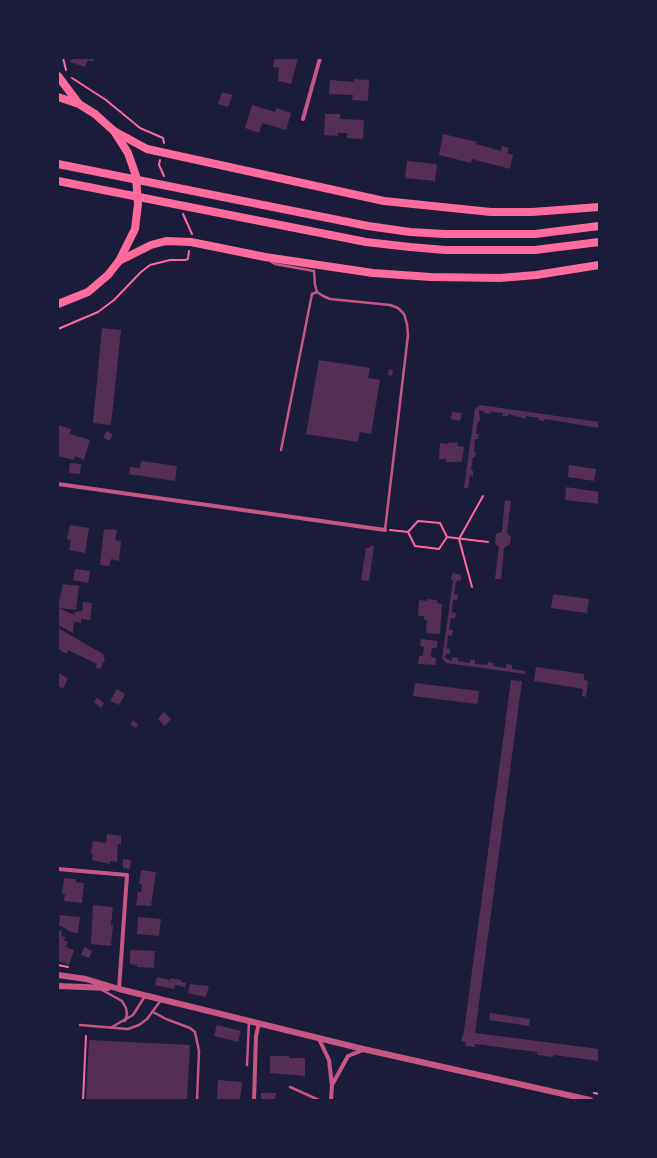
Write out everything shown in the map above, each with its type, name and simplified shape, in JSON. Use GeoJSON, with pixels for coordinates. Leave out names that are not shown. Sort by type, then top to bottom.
{"type":"FeatureCollection","features":[{"type":"Feature","properties":{"kind":"main road"},"geometry":{"type":"LineString","coordinates":[[58,76],[79,104]]}},
{"type":"Feature","properties":{"kind":"main road"},"geometry":{"type":"LineString","coordinates":[[58,97],[79,104],[95,114],[114,131],[147,150],[384,201],[490,212],[532,212],[599,207]]}},
{"type":"Feature","properties":{"kind":"main road"},"geometry":{"type":"LineString","coordinates":[[59,305],[88,292],[108,275],[119,261],[134,229],[138,204],[136,176],[128,153],[114,131]]}},
{"type":"Feature","properties":{"kind":"main road"},"geometry":{"type":"LineString","coordinates":[[58,164],[368,226],[417,232],[444,234],[535,234],[599,226]]}},
{"type":"Feature","properties":{"kind":"main road"},"geometry":{"type":"LineString","coordinates":[[58,181],[366,242],[417,248],[445,250],[535,250],[599,242]]}},
{"type":"Feature","properties":{"kind":"main road"},"geometry":{"type":"LineString","coordinates":[[119,261],[151,244],[166,241],[192,242],[265,257],[373,273],[470,278],[536,275],[599,265]]}},
{"type":"Feature","properties":{"kind":"street"},"geometry":{"type":"LineString","coordinates":[[303,119],[320,58]]}},
{"type":"Feature","properties":{"kind":"street"},"geometry":{"type":"LineString","coordinates":[[58,484],[385,530]]}},
{"type":"Feature","properties":{"kind":"street"},"geometry":{"type":"LineString","coordinates":[[58,869],[126,875],[119,989]]}},
{"type":"Feature","properties":{"kind":"street"},"geometry":{"type":"LineString","coordinates":[[58,975],[86,979],[161,1000],[319,1039],[590,1100]]}},
{"type":"Feature","properties":{"kind":"street"},"geometry":{"type":"LineString","coordinates":[[58,986],[119,989]]}},
{"type":"Feature","properties":{"kind":"street"},"geometry":{"type":"LineString","coordinates":[[254,1100],[256,1036],[258,1024]]}},
{"type":"Feature","properties":{"kind":"street"},"geometry":{"type":"LineString","coordinates":[[319,1039],[329,1060],[332,1086],[331,1100]]}},
{"type":"Feature","properties":{"kind":"street"},"geometry":{"type":"LineString","coordinates":[[332,1086],[348,1056],[363,1049]]}},
{"type":"Feature","properties":{"kind":"lane"},"geometry":{"type":"LineString","coordinates":[[265,257],[275,264],[314,271],[318,292],[322,296],[330,299],[390,305],[398,308],[404,314],[408,335],[385,530]]}},
{"type":"Feature","properties":{"kind":"lane"},"geometry":{"type":"LineString","coordinates":[[281,450],[312,294],[318,292]]}},
{"type":"Feature","properties":{"kind":"lane"},"geometry":{"type":"LineString","coordinates":[[98,987],[122,1001],[126,1008],[125,1020]]}},
{"type":"Feature","properties":{"kind":"lane"},"geometry":{"type":"LineString","coordinates":[[111,1027],[133,1015],[146,996]]}},
{"type":"Feature","properties":{"kind":"lane"},"geometry":{"type":"LineString","coordinates":[[80,1025],[128,1029],[147,1020],[161,1000]]}},
{"type":"Feature","properties":{"kind":"lane"},"geometry":{"type":"LineString","coordinates":[[153,1012],[166,1020],[190,1028],[195,1032],[199,1051],[197,1100]]}},
{"type":"Feature","properties":{"kind":"lane"},"geometry":{"type":"LineString","coordinates":[[247,1065],[249,1021]]}},
{"type":"Feature","properties":{"kind":"lane"},"geometry":{"type":"LineString","coordinates":[[290,1087],[319,1100]]}},
{"type":"Feature","properties":{"kind":"path"},"geometry":{"type":"LineString","coordinates":[[63,58],[68,73],[76,82],[96,94],[135,125],[163,138],[164,147]]}},
{"type":"Feature","properties":{"kind":"path"},"geometry":{"type":"LineString","coordinates":[[58,329],[98,312],[114,300],[141,272],[150,265],[170,260],[188,259],[191,245]]}},
{"type":"Feature","properties":{"kind":"path"},"geometry":{"type":"LineString","coordinates":[[472,587],[459,539],[483,496]]}},
{"type":"Feature","properties":{"kind":"path"},"geometry":{"type":"LineString","coordinates":[[408,532],[418,521],[440,523],[447,537]]}},
{"type":"Feature","properties":{"kind":"path"},"geometry":{"type":"LineString","coordinates":[[385,530],[408,532]]}},
{"type":"Feature","properties":{"kind":"path"},"geometry":{"type":"LineString","coordinates":[[408,532],[415,546],[438,548],[447,537]]}},
{"type":"Feature","properties":{"kind":"path"},"geometry":{"type":"LineString","coordinates":[[447,537],[488,542]]}},
{"type":"Feature","properties":{"kind":"path"},"geometry":{"type":"LineString","coordinates":[[83,1100],[86,1036]]}},
{"type":"Feature","properties":{"kind":"building"},"geometry":{"type":"Polygon","coordinates":[[[72,58],[94,58],[93,62],[88,60],[85,67],[70,62],[72,58]]]}},
{"type":"Feature","properties":{"kind":"building"},"geometry":{"type":"Polygon","coordinates":[[[275,58],[298,58],[291,84],[278,81],[279,68],[273,67],[275,58]]]}},
{"type":"Feature","properties":{"kind":"building"},"geometry":{"type":"Polygon","coordinates":[[[354,79],[369,80],[368,101],[352,100],[353,95],[329,94],[330,80],[354,82],[354,79]]]}},
{"type":"Feature","properties":{"kind":"building"},"geometry":{"type":"Polygon","coordinates":[[[222,92],[233,95],[228,107],[218,104],[222,92]]]}},
{"type":"Feature","properties":{"kind":"building"},"geometry":{"type":"Polygon","coordinates":[[[252,105],[275,112],[276,108],[291,113],[286,130],[262,123],[259,133],[245,128],[252,105]]]}},
{"type":"Feature","properties":{"kind":"building"},"geometry":{"type":"Polygon","coordinates":[[[325,114],[340,114],[340,119],[364,120],[363,139],[347,138],[347,133],[338,133],[338,136],[324,135],[325,114]]]}},
{"type":"Feature","properties":{"kind":"building"},"geometry":{"type":"Polygon","coordinates":[[[443,134],[477,142],[476,144],[501,151],[502,146],[509,148],[507,153],[513,155],[510,169],[472,159],[471,163],[439,155],[443,134]]]}},
{"type":"Feature","properties":{"kind":"building"},"geometry":{"type":"Polygon","coordinates":[[[407,161],[437,164],[435,181],[405,178],[407,161]]]}},
{"type":"Feature","properties":{"kind":"building"},"geometry":{"type":"Polygon","coordinates":[[[102,328],[121,330],[111,425],[93,423],[102,328]]]}},
{"type":"Feature","properties":{"kind":"building"},"geometry":{"type":"Polygon","coordinates":[[[319,360],[370,368],[368,378],[380,380],[371,434],[360,432],[358,442],[306,434],[319,360]]]}},
{"type":"Feature","properties":{"kind":"building"},"geometry":{"type":"Polygon","coordinates":[[[389,369],[393,370],[392,376],[388,375],[389,369]]]}},
{"type":"Feature","properties":{"kind":"building"},"geometry":{"type":"Polygon","coordinates":[[[480,405],[599,422],[599,428],[545,419],[544,421],[539,420],[539,418],[526,416],[526,419],[508,414],[508,416],[502,416],[503,413],[491,412],[490,414],[479,410],[480,421],[478,421],[476,434],[479,434],[478,439],[475,439],[474,452],[476,453],[475,457],[473,457],[471,470],[473,471],[473,476],[470,475],[468,488],[464,488],[475,409],[480,405]]]}},
{"type":"Feature","properties":{"kind":"building"},"geometry":{"type":"Polygon","coordinates":[[[452,412],[462,413],[460,421],[451,419],[452,412]]]}},
{"type":"Feature","properties":{"kind":"building"},"geometry":{"type":"Polygon","coordinates":[[[58,425],[71,429],[70,434],[90,440],[84,460],[75,456],[74,460],[58,456],[58,425]]]}},
{"type":"Feature","properties":{"kind":"building"},"geometry":{"type":"Polygon","coordinates":[[[107,431],[113,435],[109,441],[103,437],[107,431]]]}},
{"type":"Feature","properties":{"kind":"building"},"geometry":{"type":"Polygon","coordinates":[[[449,442],[458,443],[457,446],[464,447],[462,462],[446,462],[446,459],[439,459],[440,443],[448,444],[449,442]]]}},
{"type":"Feature","properties":{"kind":"building"},"geometry":{"type":"Polygon","coordinates":[[[141,461],[177,466],[175,481],[129,474],[130,467],[140,468],[141,461]]]}},
{"type":"Feature","properties":{"kind":"building"},"geometry":{"type":"Polygon","coordinates":[[[70,463],[81,464],[80,474],[69,473],[70,463]]]}},
{"type":"Feature","properties":{"kind":"building"},"geometry":{"type":"Polygon","coordinates":[[[569,465],[596,469],[594,481],[568,477],[569,465]]]}},
{"type":"Feature","properties":{"kind":"building"},"geometry":{"type":"Polygon","coordinates":[[[566,487],[599,492],[599,504],[565,500],[566,487]]]}},
{"type":"Feature","properties":{"kind":"building"},"geometry":{"type":"Polygon","coordinates":[[[505,500],[511,501],[507,533],[511,537],[510,544],[504,548],[501,579],[495,579],[499,547],[495,544],[496,534],[502,532],[505,500]]]}},
{"type":"Feature","properties":{"kind":"building"},"geometry":{"type":"Polygon","coordinates":[[[70,525],[89,528],[85,553],[69,550],[71,540],[67,539],[70,525]]]}},
{"type":"Feature","properties":{"kind":"building"},"geometry":{"type":"Polygon","coordinates":[[[104,529],[117,530],[115,540],[121,541],[119,561],[111,559],[109,566],[100,565],[104,529]]]}},
{"type":"Feature","properties":{"kind":"building"},"geometry":{"type":"Polygon","coordinates":[[[370,546],[374,546],[369,581],[361,580],[366,548],[370,548],[370,546]]]}},
{"type":"Feature","properties":{"kind":"building"},"geometry":{"type":"Polygon","coordinates":[[[75,569],[90,571],[88,583],[73,580],[75,569]]]}},
{"type":"Feature","properties":{"kind":"building"},"geometry":{"type":"Polygon","coordinates":[[[454,573],[461,575],[461,580],[456,581],[454,594],[458,595],[457,600],[453,600],[452,612],[456,613],[455,618],[451,618],[449,630],[453,630],[452,636],[448,635],[447,648],[450,649],[450,654],[446,654],[445,658],[452,661],[452,657],[458,658],[458,661],[470,663],[470,660],[475,660],[475,664],[487,665],[488,662],[494,663],[493,666],[506,668],[506,664],[512,665],[512,669],[525,671],[525,674],[446,663],[442,658],[453,581],[451,579],[452,574],[454,573]]]}},
{"type":"Feature","properties":{"kind":"building"},"geometry":{"type":"Polygon","coordinates":[[[63,584],[79,586],[76,610],[59,608],[74,615],[75,612],[82,611],[83,602],[92,603],[90,620],[81,619],[81,623],[74,622],[73,633],[58,625],[58,607],[63,584]]]}},
{"type":"Feature","properties":{"kind":"building"},"geometry":{"type":"Polygon","coordinates":[[[553,594],[589,599],[587,613],[551,608],[553,594]]]}},
{"type":"Feature","properties":{"kind":"building"},"geometry":{"type":"Polygon","coordinates":[[[427,599],[437,600],[437,603],[442,604],[440,634],[426,633],[427,620],[424,620],[424,616],[418,616],[419,600],[427,601],[427,599]]]}},
{"type":"Feature","properties":{"kind":"building"},"geometry":{"type":"Polygon","coordinates":[[[58,628],[103,654],[105,659],[100,669],[95,667],[97,664],[68,650],[67,654],[58,649],[58,628]]]}},
{"type":"Feature","properties":{"kind":"building"},"geometry":{"type":"Polygon","coordinates":[[[421,639],[438,641],[437,648],[432,648],[431,657],[436,658],[435,665],[418,664],[419,656],[423,656],[424,647],[420,646],[421,639]]]}},
{"type":"Feature","properties":{"kind":"building"},"geometry":{"type":"Polygon","coordinates":[[[536,667],[584,674],[584,680],[588,681],[586,697],[582,696],[583,689],[534,681],[536,667]]]}},
{"type":"Feature","properties":{"kind":"building"},"geometry":{"type":"Polygon","coordinates":[[[58,673],[68,678],[63,689],[58,686],[58,673]]]}},
{"type":"Feature","properties":{"kind":"building"},"geometry":{"type":"Polygon","coordinates":[[[511,680],[522,681],[475,1033],[599,1049],[599,1061],[554,1055],[553,1057],[537,1055],[537,1052],[475,1044],[475,1047],[465,1046],[466,1042],[461,1041],[464,1031],[511,680]]]}},
{"type":"Feature","properties":{"kind":"building"},"geometry":{"type":"Polygon","coordinates":[[[415,683],[479,691],[477,704],[413,696],[415,683]]]}},
{"type":"Feature","properties":{"kind":"building"},"geometry":{"type":"Polygon","coordinates":[[[117,689],[125,694],[119,705],[110,701],[117,689]]]}},
{"type":"Feature","properties":{"kind":"building"},"geometry":{"type":"Polygon","coordinates":[[[97,698],[104,703],[101,708],[94,702],[97,698]]]}},
{"type":"Feature","properties":{"kind":"building"},"geometry":{"type":"Polygon","coordinates":[[[164,712],[171,719],[165,726],[158,719],[164,712]]]}},
{"type":"Feature","properties":{"kind":"building"},"geometry":{"type":"Polygon","coordinates":[[[133,721],[138,724],[136,728],[130,724],[133,721]]]}},
{"type":"Feature","properties":{"kind":"building"},"geometry":{"type":"Polygon","coordinates":[[[107,834],[121,836],[121,844],[118,844],[117,862],[110,861],[110,864],[92,860],[93,854],[91,854],[93,841],[106,843],[107,834]]]}},
{"type":"Feature","properties":{"kind":"building"},"geometry":{"type":"Polygon","coordinates":[[[123,859],[131,860],[130,869],[123,868],[123,859]]]}},
{"type":"Feature","properties":{"kind":"building"},"geometry":{"type":"Polygon","coordinates":[[[141,870],[156,872],[151,906],[136,905],[138,892],[141,892],[142,885],[139,884],[141,870]]]}},
{"type":"Feature","properties":{"kind":"building"},"geometry":{"type":"Polygon","coordinates":[[[64,878],[76,879],[76,882],[84,883],[82,903],[64,901],[65,894],[62,894],[64,878]]]}},
{"type":"Feature","properties":{"kind":"building"},"geometry":{"type":"Polygon","coordinates":[[[93,905],[113,907],[111,946],[91,944],[93,905]]]}},
{"type":"Feature","properties":{"kind":"building"},"geometry":{"type":"Polygon","coordinates":[[[60,915],[80,917],[78,933],[71,932],[59,925],[60,915]]]}},
{"type":"Feature","properties":{"kind":"building"},"geometry":{"type":"Polygon","coordinates":[[[138,917],[161,919],[159,936],[137,934],[138,917]]]}},
{"type":"Feature","properties":{"kind":"building"},"geometry":{"type":"Polygon","coordinates":[[[58,929],[62,931],[61,936],[65,937],[64,941],[68,942],[66,947],[74,950],[69,965],[58,961],[58,929]]]}},
{"type":"Feature","properties":{"kind":"building"},"geometry":{"type":"Polygon","coordinates":[[[84,947],[92,951],[89,958],[81,955],[84,947]]]}},
{"type":"Feature","properties":{"kind":"building"},"geometry":{"type":"Polygon","coordinates":[[[130,950],[155,951],[154,968],[137,967],[137,965],[130,964],[130,950]]]}},
{"type":"Feature","properties":{"kind":"building"},"geometry":{"type":"Polygon","coordinates":[[[157,977],[170,980],[170,978],[181,980],[181,982],[186,983],[185,987],[175,985],[174,989],[155,985],[157,977]]]}},
{"type":"Feature","properties":{"kind":"building"},"geometry":{"type":"Polygon","coordinates":[[[190,984],[209,986],[206,997],[188,993],[190,984]]]}},
{"type":"Feature","properties":{"kind":"building"},"geometry":{"type":"Polygon","coordinates":[[[490,1013],[530,1019],[529,1026],[489,1020],[490,1013]]]}},
{"type":"Feature","properties":{"kind":"building"},"geometry":{"type":"Polygon","coordinates":[[[217,1025],[241,1031],[238,1042],[214,1036],[217,1025]]]}},
{"type":"Feature","properties":{"kind":"building"},"geometry":{"type":"Polygon","coordinates":[[[89,1040],[190,1045],[187,1100],[86,1100],[89,1040]]]}},
{"type":"Feature","properties":{"kind":"building"},"geometry":{"type":"Polygon","coordinates":[[[270,1056],[305,1058],[305,1076],[270,1073],[270,1056]]]}},
{"type":"Feature","properties":{"kind":"building"},"geometry":{"type":"Polygon","coordinates":[[[218,1080],[242,1082],[240,1100],[217,1100],[218,1080]]]}},
{"type":"Feature","properties":{"kind":"building"},"geometry":{"type":"Polygon","coordinates":[[[261,1093],[276,1093],[275,1100],[261,1100],[261,1093]]]}}]}
